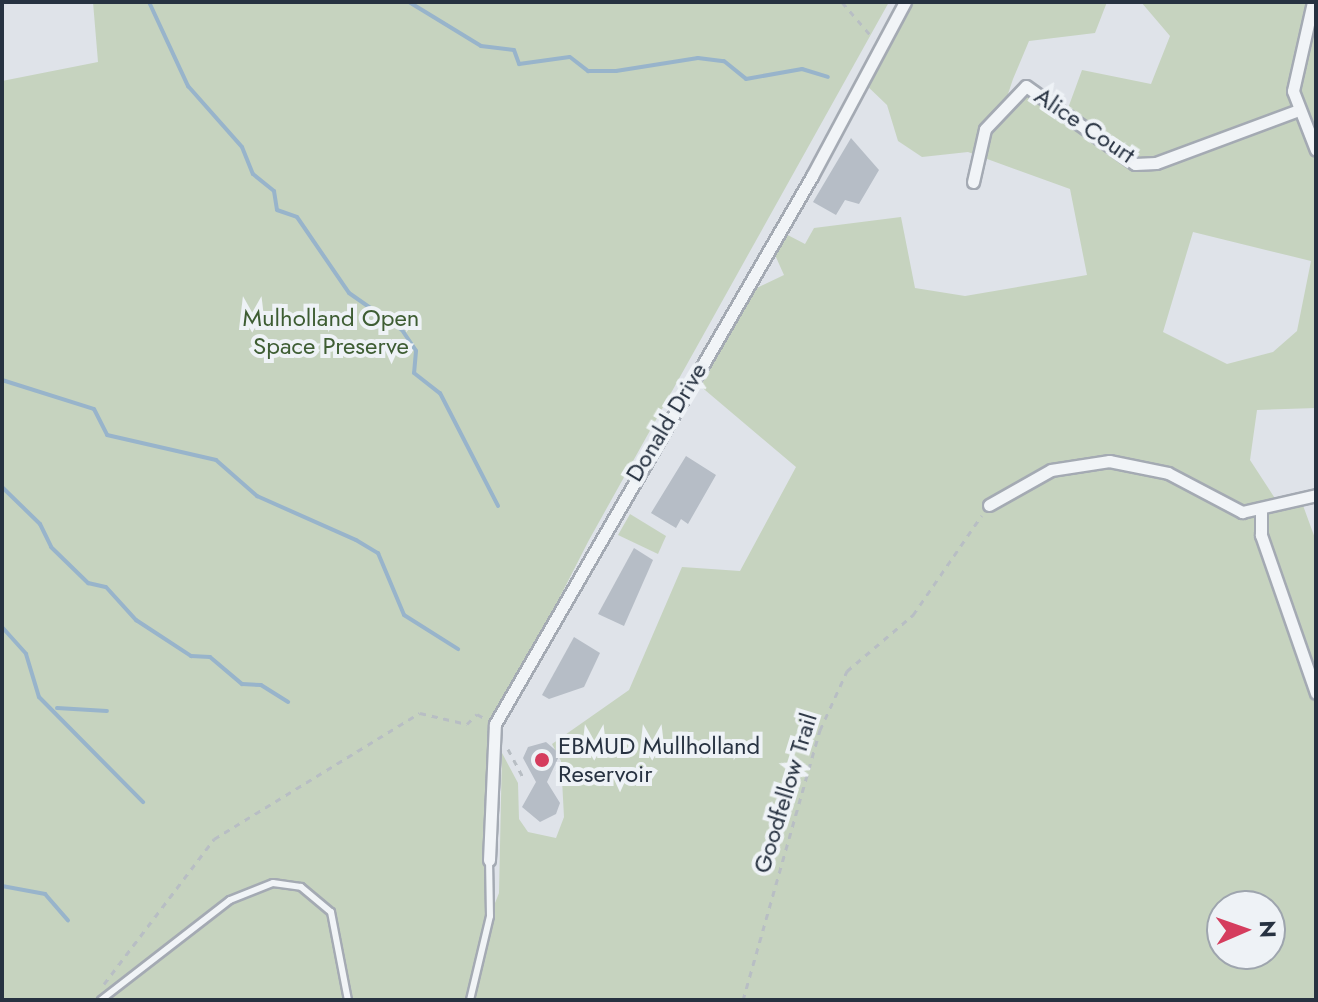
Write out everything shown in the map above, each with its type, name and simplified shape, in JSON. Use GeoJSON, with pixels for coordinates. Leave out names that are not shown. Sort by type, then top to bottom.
{"type":"FeatureCollection","features":[{"type":"Feature","properties":{"kind":"street","name":"Donald Drive"},"geometry":{"type":"LineString","coordinates":[[489,860],[495,724],[905,2]]}},
{"type":"Feature","properties":{"kind":"street"},"geometry":{"type":"LineString","coordinates":[[1313,2],[1294,61],[1296,111],[1316,150]]}},
{"type":"Feature","properties":{"kind":"street","name":"Alice Court"},"geometry":{"type":"LineString","coordinates":[[973,182],[985,129],[1026,86],[1135,164],[1156,163],[1296,111]]}},
{"type":"Feature","properties":{"kind":"street"},"geometry":{"type":"LineString","coordinates":[[989,505],[1051,470],[1109,461],[1168,473],[1242,512],[1261,512],[1316,495]]}},
{"type":"Feature","properties":{"kind":"street"},"geometry":{"type":"LineString","coordinates":[[1261,512],[1261,535],[1316,693]]}},
{"type":"Feature","properties":{"kind":"lane"},"geometry":{"type":"LineString","coordinates":[[470,1000],[490,916],[489,860]]}},
{"type":"Feature","properties":{"kind":"lane"},"geometry":{"type":"LineString","coordinates":[[101,1000],[230,900],[273,883],[301,887],[331,912],[348,1000]]}},
{"type":"Feature","properties":{"kind":"path"},"geometry":{"type":"LineString","coordinates":[[842,2],[880,48]]}},
{"type":"Feature","properties":{"kind":"path","name":"Goodfellow Trail"},"geometry":{"type":"LineString","coordinates":[[743,1000],[820,730],[847,671],[913,615],[989,505]]}},
{"type":"Feature","properties":{"kind":"path"},"geometry":{"type":"LineString","coordinates":[[101,989],[214,839],[420,713],[467,724],[477,714],[495,724],[524,779]]}},
{"type":"Feature","properties":{"kind":"green space","name":"Mulholland Open Space Preserve"},"geometry":{"type":"Polygon","coordinates":[[[93,2],[889,2],[589,540],[495,724],[487,799],[491,913],[499,893],[502,753],[518,783],[519,819],[528,832],[556,838],[564,817],[561,761],[552,744],[629,690],[682,567],[740,571],[796,467],[692,379],[742,295],[784,275],[771,246],[780,231],[805,244],[814,228],[901,217],[915,288],[965,296],[1087,275],[1070,189],[968,152],[922,157],[898,141],[887,105],[862,81],[905,2],[1107,2],[1095,33],[1029,41],[1006,100],[1026,86],[1067,111],[1082,70],[1151,84],[1170,36],[1141,2],[1316,2],[1316,408],[1257,410],[1250,460],[1280,506],[1301,500],[1316,541],[1316,1000],[2,1000],[2,81],[98,62],[93,2]],[[1193,232],[1163,332],[1227,364],[1273,352],[1297,331],[1311,261],[1193,232]]]}},
{"type":"Feature","properties":{"kind":"green space"},"geometry":{"type":"Polygon","coordinates":[[[630,514],[666,536],[658,554],[618,535],[630,514]]]}},
{"type":"Feature","properties":{"kind":"building"},"geometry":{"type":"Polygon","coordinates":[[[851,138],[879,170],[859,204],[845,200],[836,215],[813,202],[851,138]]]}},
{"type":"Feature","properties":{"kind":"building"},"geometry":{"type":"Polygon","coordinates":[[[686,456],[716,475],[688,524],[681,519],[676,528],[651,513],[686,456]]]}},
{"type":"Feature","properties":{"kind":"building"},"geometry":{"type":"Polygon","coordinates":[[[634,548],[653,560],[624,626],[598,614],[634,548]]]}},
{"type":"Feature","properties":{"kind":"building"},"geometry":{"type":"Polygon","coordinates":[[[574,637],[600,653],[584,687],[549,699],[542,695],[574,637]]]}},
{"type":"Feature","properties":{"kind":"building"},"geometry":{"type":"Polygon","coordinates":[[[546,742],[560,754],[547,782],[560,803],[556,814],[540,822],[522,807],[536,782],[523,758],[528,747],[546,742]]]}},
{"type":"Feature","properties":{"kind":"waterway"},"geometry":{"type":"LineString","coordinates":[[149,2],[188,86],[242,147],[253,174],[274,191],[277,210],[297,217],[349,293],[402,330],[416,351],[414,373],[440,393],[498,506]]}},
{"type":"Feature","properties":{"kind":"waterway"},"geometry":{"type":"LineString","coordinates":[[155,2],[226,2]]}},
{"type":"Feature","properties":{"kind":"waterway"},"geometry":{"type":"LineString","coordinates":[[409,2],[481,46],[514,50],[519,64],[570,57],[588,71],[616,71],[698,58],[724,61],[746,79],[802,69],[828,77]]}},
{"type":"Feature","properties":{"kind":"waterway"},"geometry":{"type":"LineString","coordinates":[[2,380],[94,409],[107,435],[216,460],[257,496],[356,540],[378,553],[404,615],[458,649]]}},
{"type":"Feature","properties":{"kind":"waterway"},"geometry":{"type":"LineString","coordinates":[[2,487],[40,524],[51,547],[88,583],[106,587],[136,620],[191,656],[210,657],[242,684],[261,685],[288,702]]}},
{"type":"Feature","properties":{"kind":"waterway"},"geometry":{"type":"LineString","coordinates":[[2,627],[26,654],[39,697],[143,802]]}},
{"type":"Feature","properties":{"kind":"waterway"},"geometry":{"type":"LineString","coordinates":[[57,708],[107,711]]}},
{"type":"Feature","properties":{"kind":"waterway"},"geometry":{"type":"LineString","coordinates":[[2,886],[45,894],[68,920]]}},
{"type":"Feature","properties":{"kind":"place","name":"EBMUD Mullholland Reservoir"},"geometry":{"type":"Point","coordinates":[542,760]}}]}
